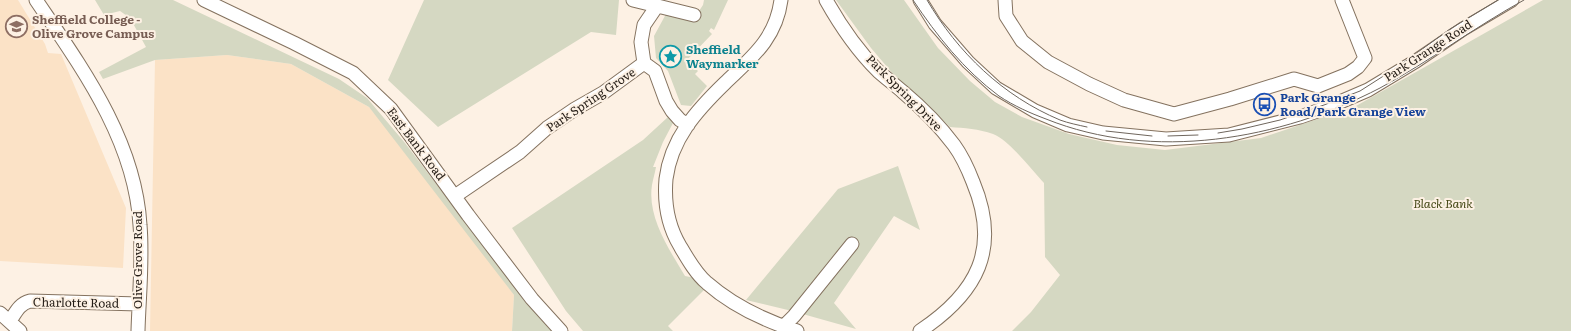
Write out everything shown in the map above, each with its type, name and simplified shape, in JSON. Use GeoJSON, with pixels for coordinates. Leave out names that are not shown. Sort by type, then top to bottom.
{"type":"FeatureCollection","features":[{"type":"Feature","properties":{"kind":"street","name":"Olive Grove Road"},"geometry":{"type":"LineString","coordinates":[[36,0],[100,99],[126,156],[134,186],[140,225],[138,331]]}},
{"type":"Feature","properties":{"kind":"street","name":"East Bank Road"},"geometry":{"type":"LineString","coordinates":[[204,0],[294,42],[353,73],[390,109],[532,299],[561,331]]}},
{"type":"Feature","properties":{"kind":"street"},"geometry":{"type":"LineString","coordinates":[[633,0],[694,15]]}},
{"type":"Feature","properties":{"kind":"street"},"geometry":{"type":"LineString","coordinates":[[781,0],[780,8],[763,46],[753,58],[710,98],[679,137],[672,154],[665,193],[670,224],[678,243],[705,282],[728,299],[784,326],[798,331]]}},
{"type":"Feature","properties":{"kind":"street","name":"Park Spring Drive"},"geometry":{"type":"LineString","coordinates":[[826,0],[841,26],[878,71],[930,116],[954,146],[967,168],[978,195],[985,221],[983,254],[978,271],[966,290],[950,308],[920,331]]}},
{"type":"Feature","properties":{"kind":"street","name":"Park Grange Road"},"geometry":{"type":"LineString","coordinates":[[920,0],[935,24],[968,62],[996,88],[1035,111],[1068,125],[1103,133],[1166,139],[1229,134],[1286,121],[1326,108],[1368,90],[1416,61],[1463,28],[1508,1]]}},
{"type":"Feature","properties":{"kind":"street"},"geometry":{"type":"LineString","coordinates":[[1005,0],[1006,16],[1022,41],[1048,62],[1089,84],[1124,100],[1174,114],[1230,99],[1294,79],[1318,86],[1348,74],[1358,67],[1365,58],[1342,0]]}},
{"type":"Feature","properties":{"kind":"street"},"geometry":{"type":"LineString","coordinates":[[644,63],[641,42],[644,25],[657,6]]}},
{"type":"Feature","properties":{"kind":"street","name":"Park Spring Grove"},"geometry":{"type":"LineString","coordinates":[[455,196],[520,152],[547,128],[575,109],[603,93],[644,63],[655,71],[666,100],[672,111],[680,120],[688,125]]}},
{"type":"Feature","properties":{"kind":"street"},"geometry":{"type":"LineString","coordinates":[[784,326],[794,316],[852,244]]}},
{"type":"Feature","properties":{"kind":"street","name":"Charlotte Road"},"geometry":{"type":"LineString","coordinates":[[5,317],[30,301],[139,304]]}},
{"type":"Feature","properties":{"kind":"street"},"geometry":{"type":"LineString","coordinates":[[5,317],[20,331]]}},
{"type":"Feature","properties":{"kind":"shaded area"},"geometry":{"type":"Polygon","coordinates":[[[0,0],[18,0],[45,44],[48,53],[61,54],[126,208],[123,268],[0,261],[0,0]]]}},
{"type":"Feature","properties":{"kind":"shaded area"},"geometry":{"type":"Polygon","coordinates":[[[227,55],[291,64],[369,107],[430,180],[514,295],[512,331],[150,331],[155,60],[227,55]]]}},
{"type":"Feature","properties":{"kind":"green space"},"geometry":{"type":"Polygon","coordinates":[[[95,0],[173,0],[339,79],[367,98],[405,143],[552,331],[512,331],[514,295],[369,107],[291,64],[227,55],[155,60],[103,79],[99,72],[146,47],[130,18],[120,11],[104,15],[95,0]]]}},
{"type":"Feature","properties":{"kind":"green space"},"geometry":{"type":"Polygon","coordinates":[[[424,0],[619,0],[616,35],[591,32],[438,127],[388,80],[424,0]]]}},
{"type":"Feature","properties":{"kind":"green space"},"geometry":{"type":"Polygon","coordinates":[[[704,0],[728,0],[714,30],[711,28],[709,31],[712,34],[687,60],[698,71],[695,74],[707,86],[691,106],[681,105],[668,71],[656,58],[654,36],[666,14],[693,20],[703,5],[704,0]]]}},
{"type":"Feature","properties":{"kind":"green space","name":"Black Bank"},"geometry":{"type":"Polygon","coordinates":[[[836,0],[904,0],[938,48],[970,81],[995,102],[1022,117],[1069,134],[1117,145],[1165,150],[1261,138],[1356,106],[1543,0],[1571,0],[1571,331],[1012,331],[1031,312],[1060,275],[1045,257],[1044,183],[1027,163],[999,137],[982,131],[950,127],[894,75],[871,48],[836,0]]]}},
{"type":"Feature","properties":{"kind":"green space"},"geometry":{"type":"Polygon","coordinates":[[[668,117],[673,123],[663,142],[653,167],[656,167],[651,197],[653,209],[656,221],[666,244],[685,276],[695,278],[704,290],[668,326],[673,331],[583,331],[566,311],[512,228],[643,140],[668,117]]]}},
{"type":"Feature","properties":{"kind":"green space"},"geometry":{"type":"Polygon","coordinates":[[[898,166],[920,230],[894,216],[834,303],[856,329],[746,300],[838,189],[898,166]]]}},
{"type":"Feature","properties":{"kind":"tram line"},"geometry":{"type":"LineString","coordinates":[[913,0],[932,27],[963,64],[986,86],[1010,103],[1046,119],[1087,132],[1129,140],[1172,142],[1216,139],[1259,132],[1301,121],[1341,106],[1399,78],[1488,21],[1524,0]]}},
{"type":"Feature","properties":{"kind":"tram line"},"geometry":{"type":"LineString","coordinates":[[927,0],[953,38],[984,71],[1001,85],[1020,99],[1039,110],[1060,120],[1087,127]]}},
{"type":"Feature","properties":{"kind":"tram line"},"geometry":{"type":"LineString","coordinates":[[1218,133],[1280,120],[1360,91],[1396,68],[1450,29],[1498,0]]}},
{"type":"Feature","properties":{"kind":"tram line"},"geometry":{"type":"LineString","coordinates":[[1106,131],[1152,136]]}},
{"type":"Feature","properties":{"kind":"tram line"},"geometry":{"type":"LineString","coordinates":[[1168,136],[1198,135]]}},
{"type":"Feature","properties":{"kind":"place","name":"Sheffield College - Olive Grove Campus"},"geometry":{"type":"Point","coordinates":[17,27]}},
{"type":"Feature","properties":{"kind":"place","name":"Sheffield Waymarker"},"geometry":{"type":"Point","coordinates":[671,57]}},
{"type":"Feature","properties":{"kind":"place","name":"Park Grange Road/Park Grange View"},"geometry":{"type":"Point","coordinates":[1265,105]}}]}
